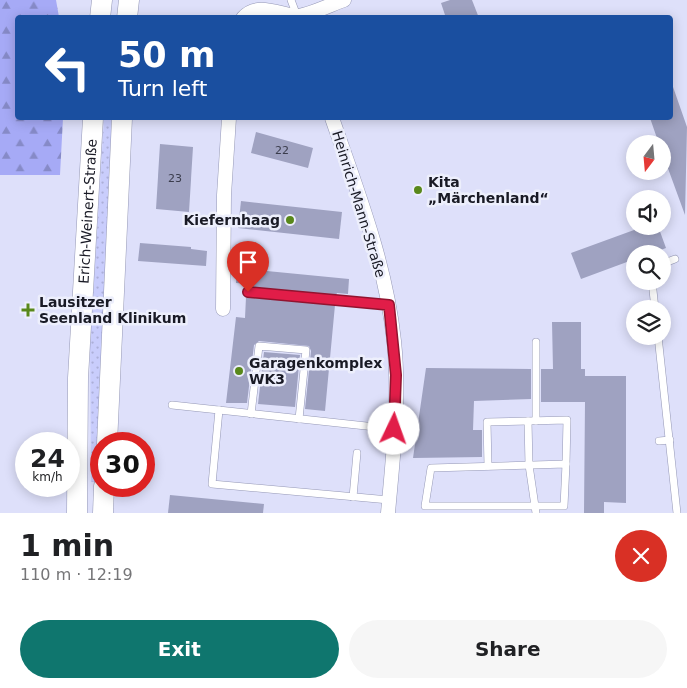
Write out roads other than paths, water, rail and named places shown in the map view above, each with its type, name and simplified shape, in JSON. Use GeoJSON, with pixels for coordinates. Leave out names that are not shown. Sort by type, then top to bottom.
{"type":"FeatureCollection","features":[{"type":"Feature","properties":{"kind":"street"},"geometry":{"type":"LineString","coordinates":[[100,15],[102,0]]}},
{"type":"Feature","properties":{"kind":"street"},"geometry":{"type":"LineString","coordinates":[[127,15],[129,0]]}},
{"type":"Feature","properties":{"kind":"street"},"geometry":{"type":"LineString","coordinates":[[303,15],[344,0]]}},
{"type":"Feature","properties":{"kind":"street"},"geometry":{"type":"LineString","coordinates":[[245,15],[260,10],[278,11],[291,15]]}},
{"type":"Feature","properties":{"kind":"street","name":"Erich-Weinert-Straße"},"geometry":{"type":"LineString","coordinates":[[77,513],[78,378],[93,120]]}},
{"type":"Feature","properties":{"kind":"street"},"geometry":{"type":"LineString","coordinates":[[108,432],[122,120]]}},
{"type":"Feature","properties":{"kind":"street"},"geometry":{"type":"LineString","coordinates":[[223,308],[224,195],[229,120]]}},
{"type":"Feature","properties":{"kind":"street","name":"Heinrich-Mann-Straße"},"geometry":{"type":"LineString","coordinates":[[333,120],[365,214],[389,305],[396,375],[389,507]]}},
{"type":"Feature","properties":{"kind":"street"},"geometry":{"type":"LineString","coordinates":[[103,513],[104,497]]}},
{"type":"Feature","properties":{"kind":"lane"},"geometry":{"type":"LineString","coordinates":[[291,0],[296,15]]}},
{"type":"Feature","properties":{"kind":"lane"},"geometry":{"type":"LineString","coordinates":[[671,261],[675,259]]}},
{"type":"Feature","properties":{"kind":"lane"},"geometry":{"type":"LineString","coordinates":[[248,292],[389,305]]}},
{"type":"Feature","properties":{"kind":"lane"},"geometry":{"type":"LineString","coordinates":[[536,342],[529,465],[536,510]]}},
{"type":"Feature","properties":{"kind":"lane"},"geometry":{"type":"LineString","coordinates":[[659,345],[677,513]]}},
{"type":"Feature","properties":{"kind":"lane"},"geometry":{"type":"LineString","coordinates":[[251,414],[259,346],[306,350],[299,419]]}},
{"type":"Feature","properties":{"kind":"lane"},"geometry":{"type":"LineString","coordinates":[[172,405],[394,429]]}},
{"type":"Feature","properties":{"kind":"lane","name":"Heinrich-Mann-Straße"},"geometry":{"type":"LineString","coordinates":[[218,410],[212,484],[353,497],[389,507]]}},
{"type":"Feature","properties":{"kind":"lane"},"geometry":{"type":"LineString","coordinates":[[488,466],[487,422],[567,420],[566,464],[564,506],[536,510],[425,506],[431,468],[566,464]]}},
{"type":"Feature","properties":{"kind":"lane"},"geometry":{"type":"LineString","coordinates":[[659,440],[670,440]]}},
{"type":"Feature","properties":{"kind":"lane"},"geometry":{"type":"LineString","coordinates":[[353,497],[357,453]]}},
{"type":"Feature","properties":{"kind":"place","name":"Kita „Märchenland“"},"geometry":{"type":"Point","coordinates":[418,190]}},
{"type":"Feature","properties":{"kind":"place","name":"Kiefernhaag"},"geometry":{"type":"Point","coordinates":[290,220]}},
{"type":"Feature","properties":{"kind":"place","name":"Lausitzer Seenland Klinikum"},"geometry":{"type":"Point","coordinates":[28,310]}},
{"type":"Feature","properties":{"kind":"place","name":"Garagenkomplex WK3"},"geometry":{"type":"Point","coordinates":[239,371]}}]}
